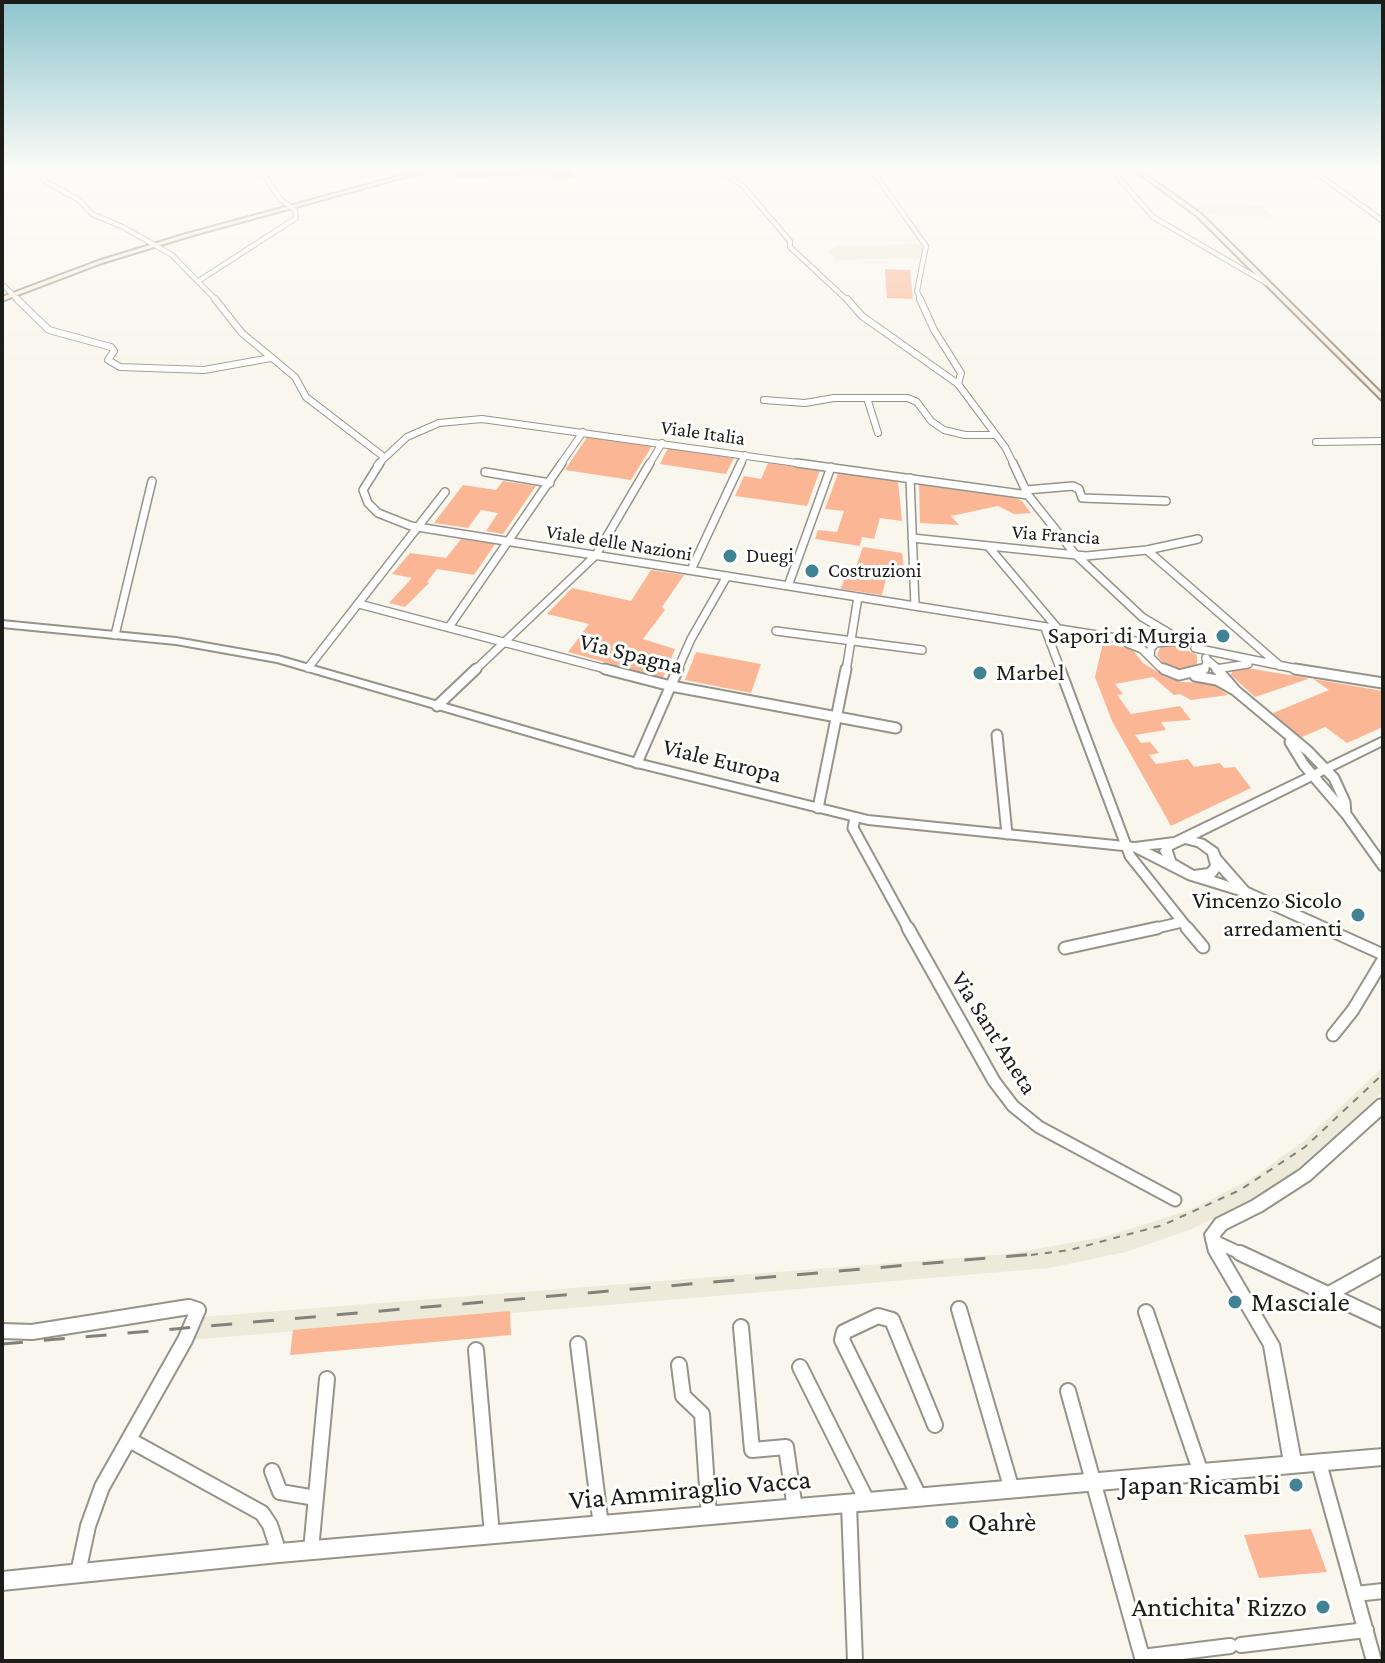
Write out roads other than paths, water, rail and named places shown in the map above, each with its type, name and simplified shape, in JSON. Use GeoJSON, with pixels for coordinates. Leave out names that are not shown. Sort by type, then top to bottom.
{"type":"FeatureCollection","features":[{"type":"Feature","properties":{"kind":"main road"},"geometry":{"type":"LineString","coordinates":[[2,299],[146,248]]}},
{"type":"Feature","properties":{"kind":"main road"},"geometry":{"type":"LineString","coordinates":[[1232,248],[1383,399]]}},
{"type":"Feature","properties":{"kind":"street"},"geometry":{"type":"LineString","coordinates":[[160,248],[200,280],[242,333],[295,377],[306,397],[384,457]]}},
{"type":"Feature","properties":{"kind":"street"},"geometry":{"type":"LineString","coordinates":[[200,280],[250,248]]}},
{"type":"Feature","properties":{"kind":"street"},"geometry":{"type":"LineString","coordinates":[[791,248],[833,284],[862,316],[958,384],[1005,447],[1027,493],[1075,554],[1142,617],[1195,648],[1236,691],[1325,768],[1340,790],[1346,814]]}},
{"type":"Feature","properties":{"kind":"street"},"geometry":{"type":"LineString","coordinates":[[926,248],[917,291],[934,330],[961,373],[958,384]]}},
{"type":"Feature","properties":{"kind":"street"},"geometry":{"type":"LineString","coordinates":[[1209,248],[1268,284]]}},
{"type":"Feature","properties":{"kind":"street"},"geometry":{"type":"LineString","coordinates":[[2,284],[49,330],[111,347],[114,351],[108,360],[120,367],[204,370],[271,358]]}},
{"type":"Feature","properties":{"kind":"street"},"geometry":{"type":"LineString","coordinates":[[764,400],[805,403],[867,398],[913,399],[931,421],[944,430],[965,435],[994,435]]}},
{"type":"Feature","properties":{"kind":"street"},"geometry":{"type":"LineString","coordinates":[[867,398],[878,433]]}},
{"type":"Feature","properties":{"kind":"street","name":"Viale Italia"},"geometry":{"type":"LineString","coordinates":[[384,457],[413,433],[433,425],[491,419],[1027,493],[1073,486],[1079,489],[1082,498],[1166,501]]}},
{"type":"Feature","properties":{"kind":"street"},"geometry":{"type":"LineString","coordinates":[[449,627],[583,432]]}},
{"type":"Feature","properties":{"kind":"street"},"geometry":{"type":"LineString","coordinates":[[1316,442],[1383,441]]}},
{"type":"Feature","properties":{"kind":"street"},"geometry":{"type":"LineString","coordinates":[[437,706],[596,555],[662,443]]}},
{"type":"Feature","properties":{"kind":"street"},"geometry":{"type":"LineString","coordinates":[[691,570],[745,455]]}},
{"type":"Feature","properties":{"kind":"street","name":"Viale delle Nazioni"},"geometry":{"type":"LineString","coordinates":[[384,457],[369,475],[364,496],[373,509],[385,518],[418,527],[1045,628],[1155,644],[1169,640],[1184,642]]}},
{"type":"Feature","properties":{"kind":"street"},"geometry":{"type":"LineString","coordinates":[[788,586],[831,467]]}},
{"type":"Feature","properties":{"kind":"street"},"geometry":{"type":"LineString","coordinates":[[485,472],[550,483]]}},
{"type":"Feature","properties":{"kind":"street"},"geometry":{"type":"LineString","coordinates":[[910,478],[915,606]]}},
{"type":"Feature","properties":{"kind":"street"},"geometry":{"type":"LineString","coordinates":[[115,635],[152,481]]}},
{"type":"Feature","properties":{"kind":"street"},"geometry":{"type":"LineString","coordinates":[[308,668],[445,492]]}},
{"type":"Feature","properties":{"kind":"street","name":"Via Francia"},"geometry":{"type":"LineString","coordinates":[[912,538],[1096,556],[1147,550],[1198,539]]}},
{"type":"Feature","properties":{"kind":"street"},"geometry":{"type":"LineString","coordinates":[[988,546],[1059,630]]}},
{"type":"Feature","properties":{"kind":"street"},"geometry":{"type":"LineString","coordinates":[[1147,550],[1276,665]]}},
{"type":"Feature","properties":{"kind":"street"},"geometry":{"type":"LineString","coordinates":[[637,763],[691,639],[727,576]]}},
{"type":"Feature","properties":{"kind":"street"},"geometry":{"type":"LineString","coordinates":[[818,808],[838,719],[858,597]]}},
{"type":"Feature","properties":{"kind":"street","name":"Via Spagna"},"geometry":{"type":"LineString","coordinates":[[359,604],[671,686],[896,728]]}},
{"type":"Feature","properties":{"kind":"street"},"geometry":{"type":"LineString","coordinates":[[1142,617],[1155,644],[1150,656]]}},
{"type":"Feature","properties":{"kind":"street","name":"Viale Europa"},"geometry":{"type":"LineString","coordinates":[[2,624],[194,643],[278,659],[637,763],[855,818],[1130,846],[1178,840]]}},
{"type":"Feature","properties":{"kind":"street"},"geometry":{"type":"LineString","coordinates":[[1045,628],[1130,846],[1130,856],[1203,947]]}},
{"type":"Feature","properties":{"kind":"street"},"geometry":{"type":"LineString","coordinates":[[776,631],[922,650]]}},
{"type":"Feature","properties":{"kind":"street","name":"Viale delle Nazioni"},"geometry":{"type":"LineString","coordinates":[[1113,638],[1150,656],[1160,667],[1217,680],[1236,691]]}},
{"type":"Feature","properties":{"kind":"street"},"geometry":{"type":"LineString","coordinates":[[1195,648],[1381,683]]}},
{"type":"Feature","properties":{"kind":"street"},"geometry":{"type":"LineString","coordinates":[[1193,675],[1206,668],[1206,659]]}},
{"type":"Feature","properties":{"kind":"street"},"geometry":{"type":"LineString","coordinates":[[1193,675],[1240,663],[1276,665]]}},
{"type":"Feature","properties":{"kind":"street"},"geometry":{"type":"LineString","coordinates":[[997,735],[1007,834]]}},
{"type":"Feature","properties":{"kind":"street"},"geometry":{"type":"LineString","coordinates":[[1286,735],[1383,866]]}},
{"type":"Feature","properties":{"kind":"street"},"geometry":{"type":"LineString","coordinates":[[1333,1035],[1353,1010],[1383,957],[1244,891],[1176,869],[1166,851],[1178,840],[1382,743]]}},
{"type":"Feature","properties":{"kind":"street","name":"Via Sant'Aneta"},"geometry":{"type":"LineString","coordinates":[[855,818],[853,828],[875,869],[994,1081],[1013,1106],[1039,1127],[1175,1200]]}},
{"type":"Feature","properties":{"kind":"street"},"geometry":{"type":"LineString","coordinates":[[1199,877],[1212,873],[1211,824]]}},
{"type":"Feature","properties":{"kind":"street"},"geometry":{"type":"LineString","coordinates":[[1178,840],[1200,843],[1244,891]]}},
{"type":"Feature","properties":{"kind":"street","name":"Viale Europa"},"geometry":{"type":"LineString","coordinates":[[1130,846],[1176,869]]}},
{"type":"Feature","properties":{"kind":"street"},"geometry":{"type":"LineString","coordinates":[[1065,948],[1182,922]]}},
{"type":"Feature","properties":{"kind":"street"},"geometry":{"type":"LineString","coordinates":[[1293,1465],[1271,1344],[1212,1240],[1216,1228],[1305,1175],[1383,1105]]}},
{"type":"Feature","properties":{"kind":"street"},"geometry":{"type":"LineString","coordinates":[[1212,1240],[1383,1320]]}},
{"type":"Feature","properties":{"kind":"street"},"geometry":{"type":"LineString","coordinates":[[1327,1295],[1383,1264]]}},
{"type":"Feature","properties":{"kind":"street"},"geometry":{"type":"LineString","coordinates":[[2,1331],[32,1332],[189,1307],[198,1310],[185,1340],[102,1487],[88,1526],[78,1573]]}},
{"type":"Feature","properties":{"kind":"street"},"geometry":{"type":"LineString","coordinates":[[959,1309],[1012,1490]]}},
{"type":"Feature","properties":{"kind":"street"},"geometry":{"type":"LineString","coordinates":[[1146,1312],[1201,1473]]}},
{"type":"Feature","properties":{"kind":"street"},"geometry":{"type":"LineString","coordinates":[[920,1498],[842,1340],[844,1332],[878,1316],[892,1320],[935,1425]]}},
{"type":"Feature","properties":{"kind":"street"},"geometry":{"type":"LineString","coordinates":[[741,1327],[752,1450],[786,1447],[795,1509]]}},
{"type":"Feature","properties":{"kind":"street"},"geometry":{"type":"LineString","coordinates":[[578,1344],[601,1526]]}},
{"type":"Feature","properties":{"kind":"street"},"geometry":{"type":"LineString","coordinates":[[476,1350],[492,1535]]}},
{"type":"Feature","properties":{"kind":"street"},"geometry":{"type":"LineString","coordinates":[[679,1365],[683,1396],[702,1414],[709,1516]]}},
{"type":"Feature","properties":{"kind":"street"},"geometry":{"type":"LineString","coordinates":[[800,1367],[868,1503]]}},
{"type":"Feature","properties":{"kind":"street"},"geometry":{"type":"LineString","coordinates":[[311,1550],[327,1379]]}},
{"type":"Feature","properties":{"kind":"street"},"geometry":{"type":"LineString","coordinates":[[1068,1391],[1142,1657],[1366,1630]]}},
{"type":"Feature","properties":{"kind":"street"},"geometry":{"type":"LineString","coordinates":[[135,1443],[262,1513],[270,1525],[279,1553]]}},
{"type":"Feature","properties":{"kind":"street","name":"Via Ammiraglio Vacca"},"geometry":{"type":"LineString","coordinates":[[2,1581],[311,1550],[1383,1457]]}},
{"type":"Feature","properties":{"kind":"street"},"geometry":{"type":"LineString","coordinates":[[1319,1463],[1374,1661]]}},
{"type":"Feature","properties":{"kind":"street"},"geometry":{"type":"LineString","coordinates":[[272,1471],[280,1492],[316,1498]]}},
{"type":"Feature","properties":{"kind":"street"},"geometry":{"type":"LineString","coordinates":[[849,1505],[855,1661]]}},
{"type":"Feature","properties":{"kind":"street"},"geometry":{"type":"LineString","coordinates":[[1356,1594],[1383,1591]]}},
{"type":"Feature","properties":{"kind":"railway"},"geometry":{"type":"LineString","coordinates":[[1031,1255],[1070,1250],[1163,1225],[1240,1190],[1305,1147],[1383,1074]]}},
{"type":"Feature","properties":{"kind":"railway"},"geometry":{"type":"LineString","coordinates":[[2,1344],[1046,1253]]}},
{"type":"Feature","properties":{"kind":"place","name":"Duegi"},"geometry":{"type":"Point","coordinates":[730,556]}},
{"type":"Feature","properties":{"kind":"place","name":"Costruzioni"},"geometry":{"type":"Point","coordinates":[812,571]}},
{"type":"Feature","properties":{"kind":"place","name":"Sapori di Murgia"},"geometry":{"type":"Point","coordinates":[1223,636]}},
{"type":"Feature","properties":{"kind":"place","name":"Marbel"},"geometry":{"type":"Point","coordinates":[980,673]}},
{"type":"Feature","properties":{"kind":"place","name":"Vincenzo Sicolo arredamenti"},"geometry":{"type":"Point","coordinates":[1358,915]}},
{"type":"Feature","properties":{"kind":"place","name":"Masciale"},"geometry":{"type":"Point","coordinates":[1235,1302]}},
{"type":"Feature","properties":{"kind":"place","name":"Japan Ricambi"},"geometry":{"type":"Point","coordinates":[1296,1485]}},
{"type":"Feature","properties":{"kind":"place","name":"Qahrè"},"geometry":{"type":"Point","coordinates":[952,1522]}},
{"type":"Feature","properties":{"kind":"place","name":"Antichita' Rizzo"},"geometry":{"type":"Point","coordinates":[1323,1607]}}]}
